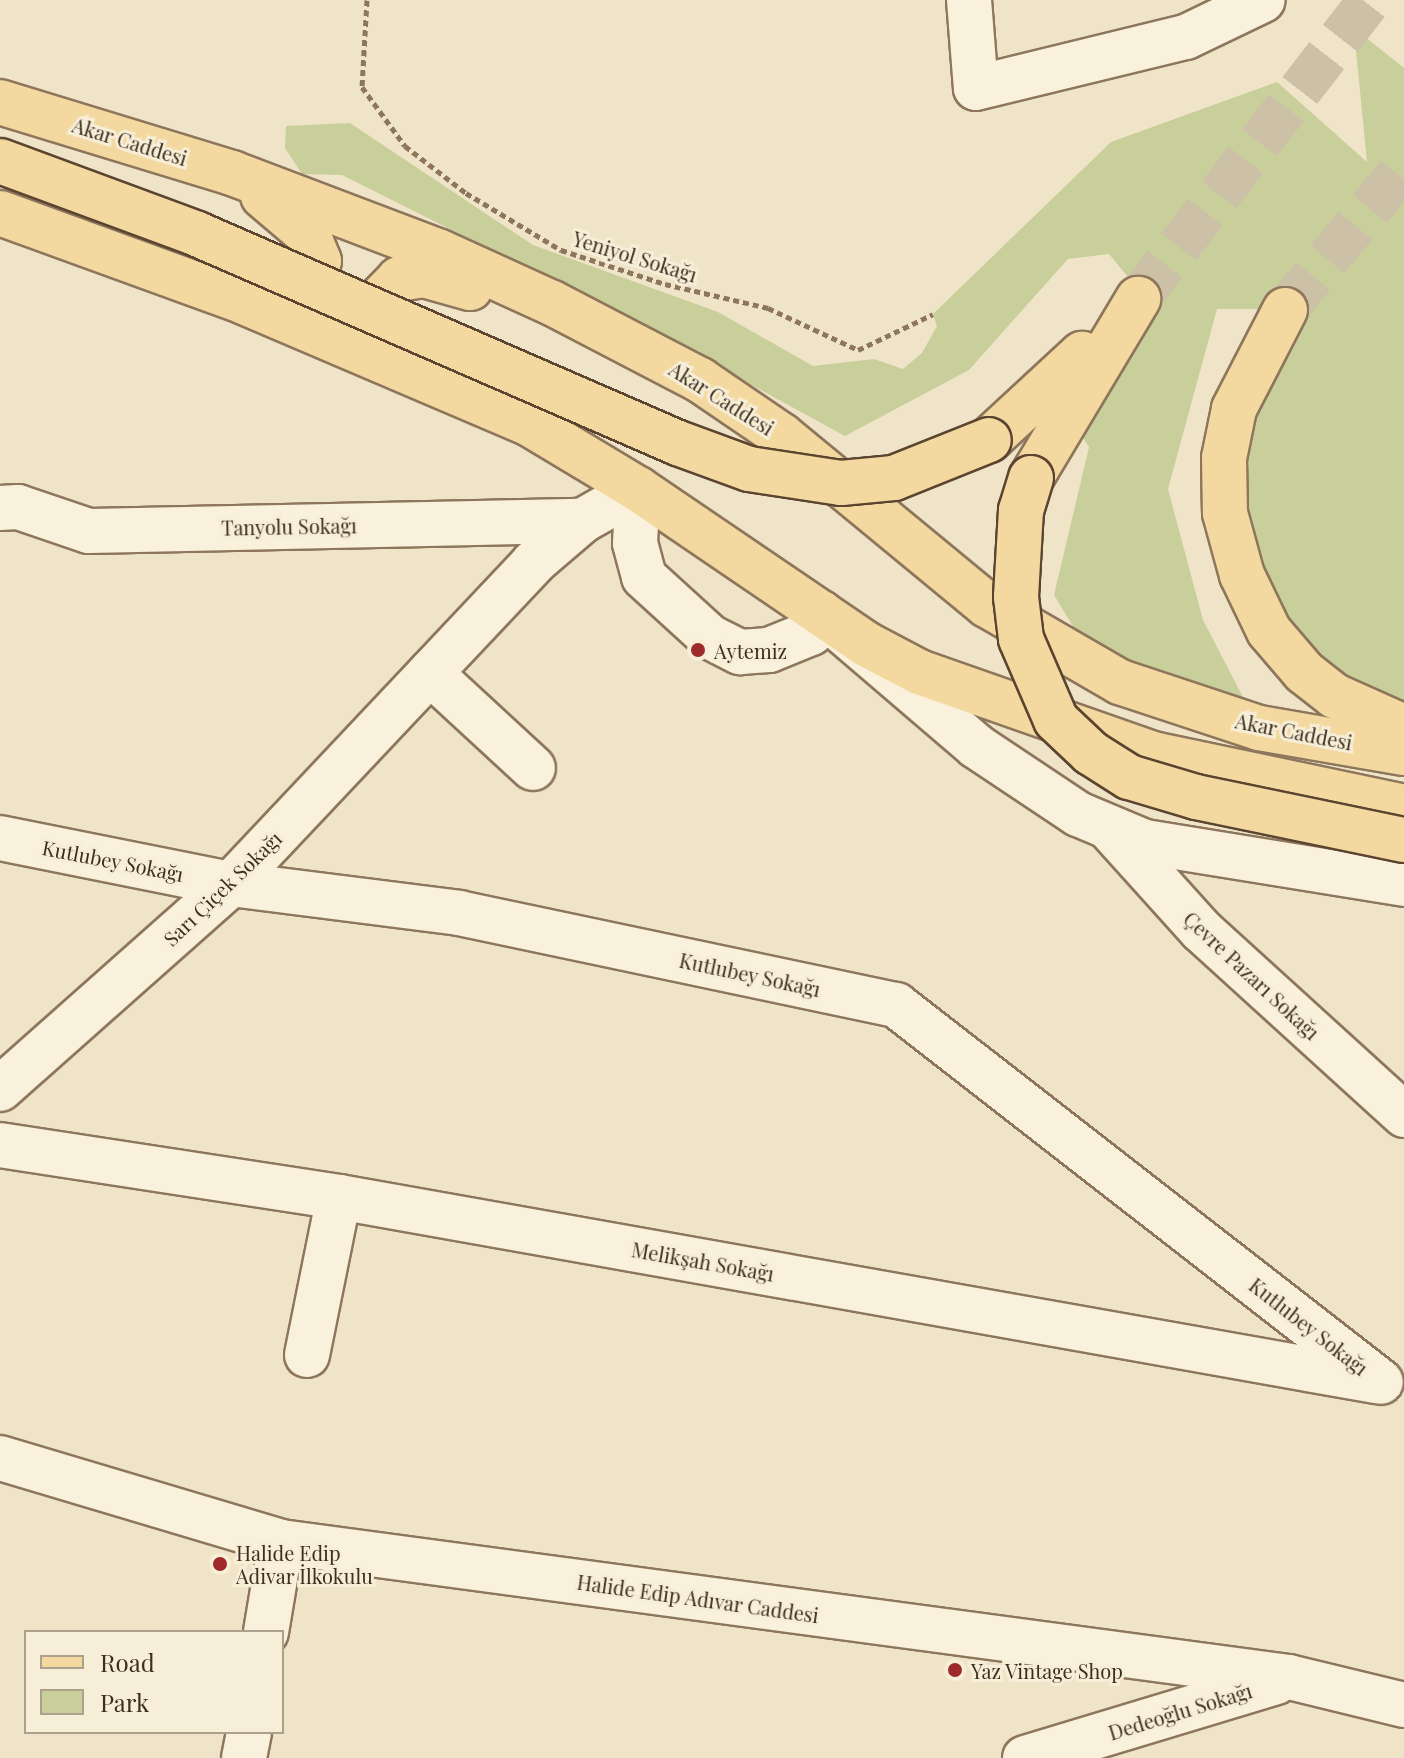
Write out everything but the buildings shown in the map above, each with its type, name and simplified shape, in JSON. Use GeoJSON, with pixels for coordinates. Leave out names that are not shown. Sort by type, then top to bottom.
{"type":"FeatureCollection","features":[{"type":"Feature","properties":{"kind":"main road","name":"Akar Caddesi"},"geometry":{"type":"LineString","coordinates":[[0,102],[232,173],[440,252],[552,303],[700,380],[759,420],[987,605],[1079,663],[1132,687],[1259,728],[1404,753]]}},
{"type":"Feature","properties":{"kind":"main road"},"geometry":{"type":"LineString","coordinates":[[0,161],[197,234],[678,443],[749,469],[841,483],[894,478],[989,440],[1138,299],[1031,478],[1021,510],[1016,597],[1021,639],[1056,720],[1091,753],[1129,777],[1196,797],[1404,840]]}},
{"type":"Feature","properties":{"kind":"main road"},"geometry":{"type":"LineString","coordinates":[[232,173],[308,234],[319,261],[304,298],[269,304],[244,302]]}},
{"type":"Feature","properties":{"kind":"main road"},"geometry":{"type":"LineString","coordinates":[[0,213],[244,302],[383,357],[528,423],[638,489],[821,613],[919,672],[1074,729],[1153,754],[1404,807]]}},
{"type":"Feature","properties":{"kind":"main road"},"geometry":{"type":"LineString","coordinates":[[383,357],[375,340],[378,301],[408,275],[552,303]]}},
{"type":"Feature","properties":{"kind":"main road"},"geometry":{"type":"LineString","coordinates":[[1285,310],[1234,409],[1224,458],[1225,513],[1242,575],[1269,631],[1304,672],[1335,696],[1404,727]]}},
{"type":"Feature","properties":{"kind":"street"},"geometry":{"type":"LineString","coordinates":[[969,0],[976,88],[1186,37],[1263,0]]}},
{"type":"Feature","properties":{"kind":"street"},"geometry":{"type":"LineString","coordinates":[[638,489],[635,543],[644,577],[710,637],[740,652],[769,650],[811,633],[821,613],[976,746],[1078,814],[1145,842],[1404,884]]}},
{"type":"Feature","properties":{"kind":"street","name":"Sarı Çiçek Sokağı"},"geometry":{"type":"LineString","coordinates":[[0,1089],[231,884],[533,563],[582,521],[638,489]]}},
{"type":"Feature","properties":{"kind":"street","name":"Tanyolu Sokağı"},"geometry":{"type":"LineString","coordinates":[[0,508],[18,507],[89,531],[582,521]]}},
{"type":"Feature","properties":{"kind":"street"},"geometry":{"type":"LineString","coordinates":[[430,673],[533,768]]}},
{"type":"Feature","properties":{"kind":"street","name":"Çevre Pazarı Sokağı"},"geometry":{"type":"LineString","coordinates":[[1109,827],[1201,930],[1404,1115]]}},
{"type":"Feature","properties":{"kind":"street","name":"Kutlubey Sokağı"},"geometry":{"type":"LineString","coordinates":[[0,838],[231,884],[459,913],[896,1005],[1392,1386]]}},
{"type":"Feature","properties":{"kind":"street","name":"Melikşah Sokağı"},"geometry":{"type":"LineString","coordinates":[[0,1145],[339,1197],[1392,1386]]}},
{"type":"Feature","properties":{"kind":"street"},"geometry":{"type":"LineString","coordinates":[[307,1355],[339,1197]]}},
{"type":"Feature","properties":{"kind":"street","name":"Halide Edip Adıvar Caddesi"},"geometry":{"type":"LineString","coordinates":[[0,1458],[281,1542],[1289,1677],[1404,1705]]}},
{"type":"Feature","properties":{"kind":"street"},"geometry":{"type":"LineString","coordinates":[[266,1630],[281,1542]]}},
{"type":"Feature","properties":{"kind":"street","name":"Dedeoğlu Sokağı"},"geometry":{"type":"LineString","coordinates":[[1025,1758],[1289,1677]]}},
{"type":"Feature","properties":{"kind":"street"},"geometry":{"type":"LineString","coordinates":[[244,1758],[249,1734]]}},
{"type":"Feature","properties":{"kind":"path","name":"Yeniyol Sokağı"},"geometry":{"type":"LineString","coordinates":[[367,0],[362,87],[405,146],[466,193],[561,250],[665,284],[768,308],[858,350],[933,314]]}},
{"type":"Feature","properties":{"kind":"green space"},"geometry":{"type":"Polygon","coordinates":[[[1351,0],[1359,0],[1364,36],[1404,68],[1404,704],[1309,665],[1225,513],[1272,309],[1217,309],[1168,489],[1203,620],[1259,728],[1077,633],[1054,595],[1089,447],[1074,424],[1137,288],[1109,254],[1068,259],[969,370],[845,436],[645,327],[342,175],[302,174],[285,148],[286,126],[350,123],[533,245],[718,312],[813,366],[874,359],[903,369],[922,353],[937,326],[933,314],[1111,142],[1277,82],[1367,162],[1351,0]]]}},
{"type":"Feature","properties":{"kind":"tunnel"},"geometry":{"type":"LineString","coordinates":[[1138,299],[1370,0]]}},
{"type":"Feature","properties":{"kind":"tunnel"},"geometry":{"type":"LineString","coordinates":[[1285,310],[1404,167]]}},
{"type":"Feature","properties":{"kind":"place","name":"Aytemiz"},"geometry":{"type":"Point","coordinates":[698,650]}},
{"type":"Feature","properties":{"kind":"place","name":"Halide Edip Adivar İlkokulu"},"geometry":{"type":"Point","coordinates":[220,1564]}},
{"type":"Feature","properties":{"kind":"place","name":"Yaz Vintage Shop"},"geometry":{"type":"Point","coordinates":[955,1670]}}]}
